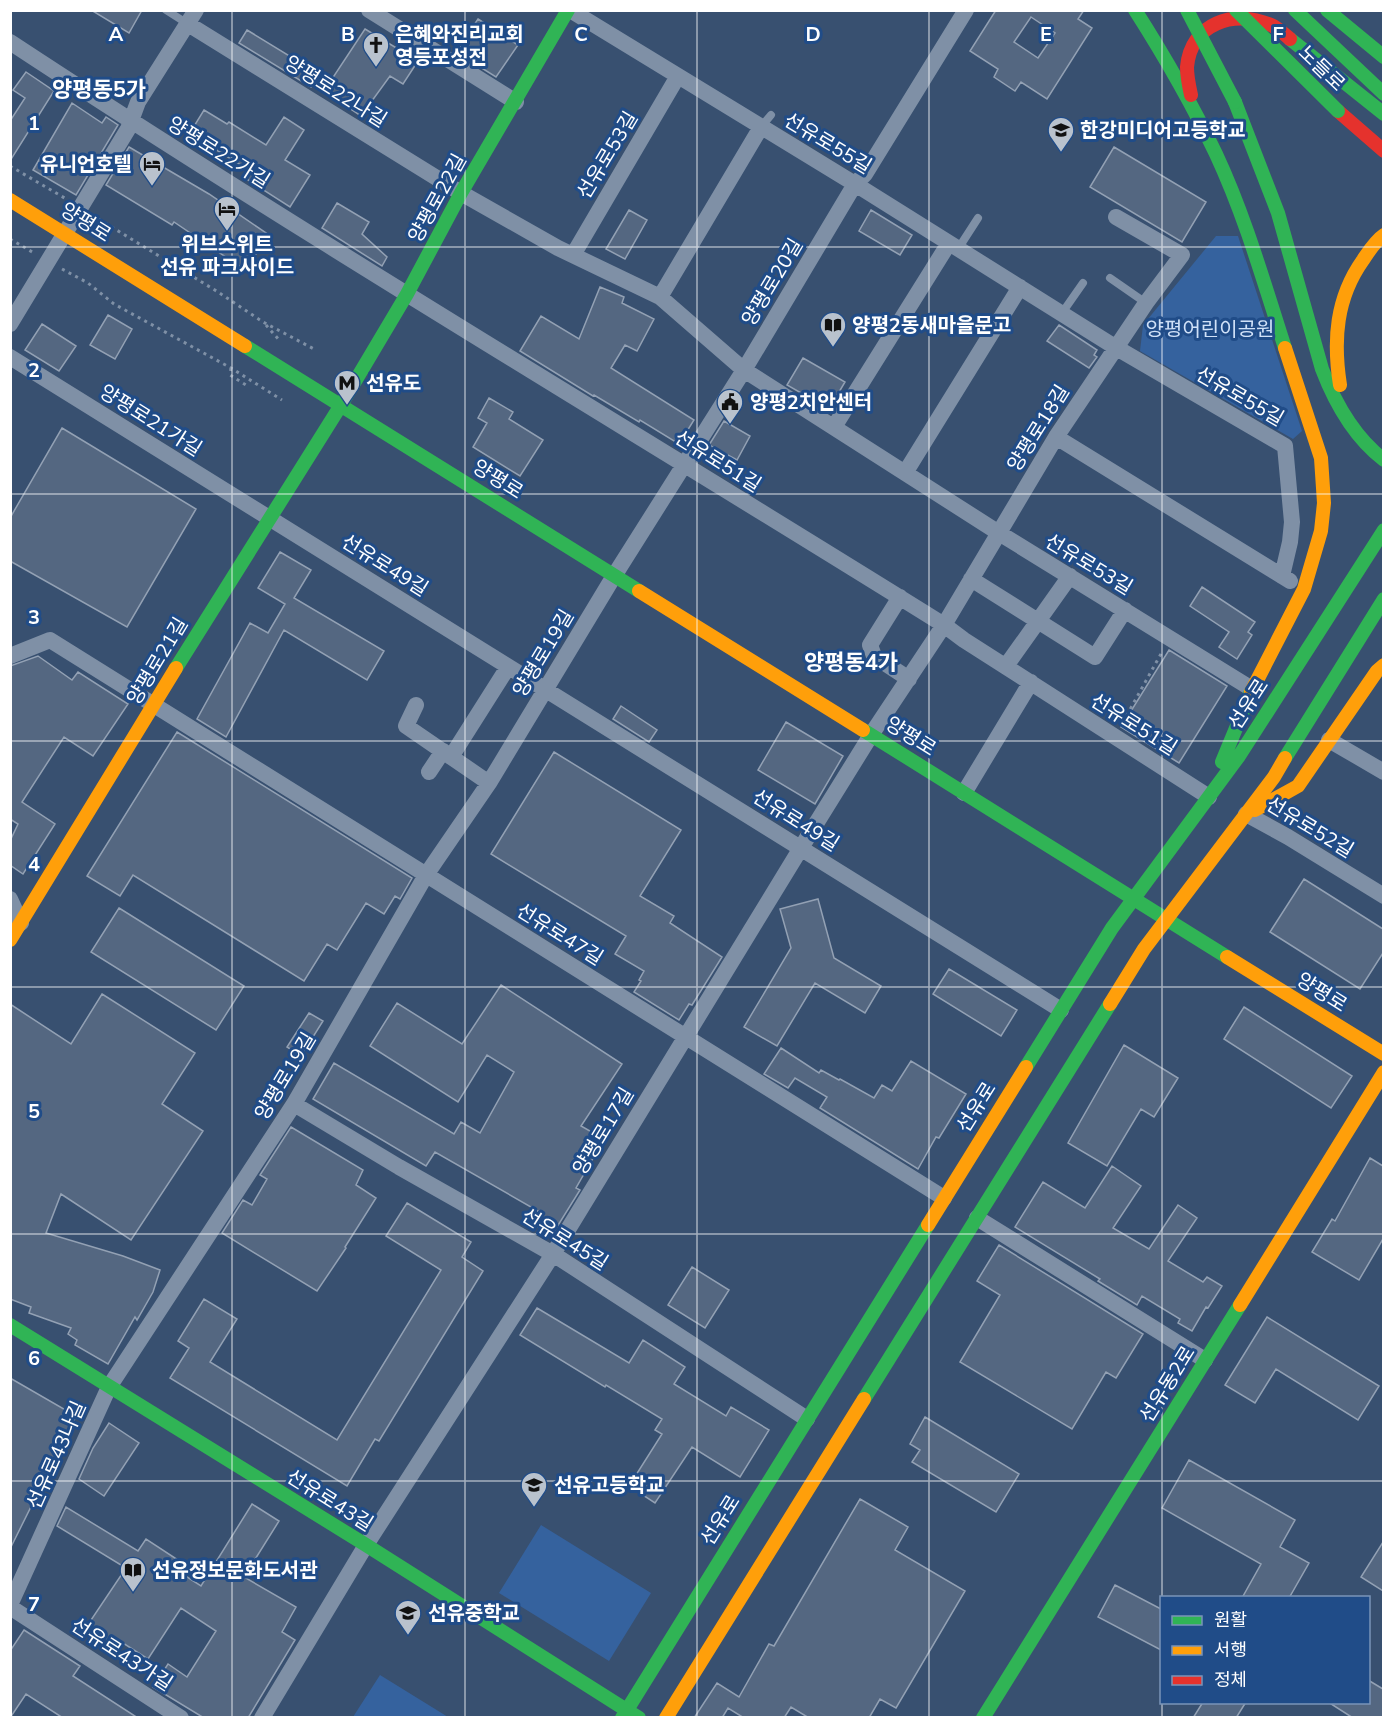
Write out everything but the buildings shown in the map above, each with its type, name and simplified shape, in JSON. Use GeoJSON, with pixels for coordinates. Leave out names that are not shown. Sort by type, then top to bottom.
{"type":"FeatureCollection","features":[{"type":"Feature","properties":{"kind":"main road","name":"양평로22길"},"geometry":{"type":"LineString","coordinates":[[341,405],[406,294],[461,193],[569,10]]}},
{"type":"Feature","properties":{"kind":"main road"},"geometry":{"type":"LineString","coordinates":[[1135,10],[1170,65],[1216,155],[1246,229],[1322,459],[1324,502],[1322,531],[1304,589],[1252,689],[1209,797]]}},
{"type":"Feature","properties":{"kind":"main road"},"geometry":{"type":"LineString","coordinates":[[1187,10],[1235,102],[1278,213],[1331,393],[1346,417],[1375,454],[1383,460]]}},
{"type":"Feature","properties":{"kind":"main road","name":"노들로"},"geometry":{"type":"LineString","coordinates":[[1236,10],[1338,111],[1383,151]]}},
{"type":"Feature","properties":{"kind":"main road","name":"노들로"},"geometry":{"type":"LineString","coordinates":[[1295,10],[1383,94]]}},
{"type":"Feature","properties":{"kind":"main road"},"geometry":{"type":"LineString","coordinates":[[1326,10],[1383,57]]}},
{"type":"Feature","properties":{"kind":"main road"},"geometry":{"type":"LineString","coordinates":[[1194,111],[1187,76],[1188,62],[1198,37],[1206,27],[1222,20],[1239,17],[1255,18],[1274,26],[1383,114]]}},
{"type":"Feature","properties":{"kind":"main road","name":"양평로"},"geometry":{"type":"LineString","coordinates":[[10,200],[1383,1054]]}},
{"type":"Feature","properties":{"kind":"main road"},"geometry":{"type":"LineString","coordinates":[[1346,417],[1337,367],[1335,337],[1339,307],[1356,268],[1383,235]]}},
{"type":"Feature","properties":{"kind":"main road","name":"양평로21길"},"geometry":{"type":"LineString","coordinates":[[10,940],[153,705],[341,405]]}},
{"type":"Feature","properties":{"kind":"main road","name":"선유로"},"geometry":{"type":"LineString","coordinates":[[624,1714],[1112,928],[1239,756],[1383,530]]}},
{"type":"Feature","properties":{"kind":"main road"},"geometry":{"type":"LineString","coordinates":[[666,1718],[1144,949],[1274,777],[1383,599]]}},
{"type":"Feature","properties":{"kind":"main road"},"geometry":{"type":"LineString","coordinates":[[1246,814],[1298,786],[1377,670],[1383,665]]}},
{"type":"Feature","properties":{"kind":"main road","name":"선유동2로"},"geometry":{"type":"LineString","coordinates":[[983,1718],[1383,1072]]}},
{"type":"Feature","properties":{"kind":"main road","name":"선유로43길"},"geometry":{"type":"LineString","coordinates":[[10,1325],[366,1545],[624,1714],[639,1718]]}},
{"type":"Feature","properties":{"kind":"street"},"geometry":{"type":"LineString","coordinates":[[369,10],[516,102]]}},
{"type":"Feature","properties":{"kind":"street","name":"선유로55길"},"geometry":{"type":"LineString","coordinates":[[569,10],[678,76],[766,121],[855,184],[953,246],[1115,347],[1285,446],[1292,522],[1282,576]]}},
{"type":"Feature","properties":{"kind":"street","name":"양평로20길"},"geometry":{"type":"LineString","coordinates":[[614,576],[744,370],[855,184],[865,174],[966,10]]}},
{"type":"Feature","properties":{"kind":"street"},"geometry":{"type":"LineString","coordinates":[[10,324],[131,121],[138,102],[192,17]]}},
{"type":"Feature","properties":{"kind":"street","name":"양평로22나길"},"geometry":{"type":"LineString","coordinates":[[192,17],[461,193]]}},
{"type":"Feature","properties":{"kind":"street","name":"양평로22가길"},"geometry":{"type":"LineString","coordinates":[[10,42],[406,294]]}},
{"type":"Feature","properties":{"kind":"street","name":"선유로53길"},"geometry":{"type":"LineString","coordinates":[[573,255],[678,76]]}},
{"type":"Feature","properties":{"kind":"street"},"geometry":{"type":"LineString","coordinates":[[660,297],[766,121]]}},
{"type":"Feature","properties":{"kind":"street","name":"선유로53길"},"geometry":{"type":"LineString","coordinates":[[461,193],[558,248],[660,297],[744,370],[999,533],[1252,689]]}},
{"type":"Feature","properties":{"kind":"street","name":"양평로18길"},"geometry":{"type":"LineString","coordinates":[[871,735],[944,625],[1056,437],[1115,347],[1182,255],[1116,217]]}},
{"type":"Feature","properties":{"kind":"street"},"geometry":{"type":"LineString","coordinates":[[834,427],[953,246]]}},
{"type":"Feature","properties":{"kind":"street"},"geometry":{"type":"LineString","coordinates":[[905,473],[1020,287]]}},
{"type":"Feature","properties":{"kind":"street","name":"선유로51길"},"geometry":{"type":"LineString","coordinates":[[406,294],[900,597],[1209,797]]}},
{"type":"Feature","properties":{"kind":"street","name":"양평로21가길"},"geometry":{"type":"LineString","coordinates":[[10,357],[269,518]]}},
{"type":"Feature","properties":{"kind":"street"},"geometry":{"type":"LineString","coordinates":[[1056,437],[1304,589]]}},
{"type":"Feature","properties":{"kind":"street","name":"선유로49길"},"geometry":{"type":"LineString","coordinates":[[269,518],[1061,1010]]}},
{"type":"Feature","properties":{"kind":"street","name":"양평로19길"},"geometry":{"type":"LineString","coordinates":[[109,1387],[294,1104],[426,876],[489,783],[614,576]]}},
{"type":"Feature","properties":{"kind":"street"},"geometry":{"type":"LineString","coordinates":[[1006,666],[1070,576]]}},
{"type":"Feature","properties":{"kind":"street"},"geometry":{"type":"LineString","coordinates":[[971,579],[1095,657],[1125,610]]}},
{"type":"Feature","properties":{"kind":"street"},"geometry":{"type":"LineString","coordinates":[[900,597],[870,645],[874,656],[909,679]]}},
{"type":"Feature","properties":{"kind":"street","name":"선유로47길"},"geometry":{"type":"LineString","coordinates":[[10,656],[50,640],[944,1197]]}},
{"type":"Feature","properties":{"kind":"street"},"geometry":{"type":"LineString","coordinates":[[429,772],[447,754],[508,667]]}},
{"type":"Feature","properties":{"kind":"street"},"geometry":{"type":"LineString","coordinates":[[964,793],[1031,682]]}},
{"type":"Feature","properties":{"kind":"street"},"geometry":{"type":"LineString","coordinates":[[416,705],[406,726],[489,783]]}},
{"type":"Feature","properties":{"kind":"street","name":"양평로17길"},"geometry":{"type":"LineString","coordinates":[[366,1545],[553,1254],[871,735]]}},
{"type":"Feature","properties":{"kind":"street"},"geometry":{"type":"LineString","coordinates":[[1329,740],[1383,772]]}},
{"type":"Feature","properties":{"kind":"street","name":"선유로52길"},"geometry":{"type":"LineString","coordinates":[[1246,814],[1288,837],[1383,896]]}},
{"type":"Feature","properties":{"kind":"street"},"geometry":{"type":"LineString","coordinates":[[10,899],[21,923]]}},
{"type":"Feature","properties":{"kind":"street","name":"선유로45길"},"geometry":{"type":"LineString","coordinates":[[294,1104],[399,1167],[553,1254],[807,1419]]}},
{"type":"Feature","properties":{"kind":"street"},"geometry":{"type":"LineString","coordinates":[[977,1218],[1205,1360]]}},
{"type":"Feature","properties":{"kind":"street","name":"선유로43나길"},"geometry":{"type":"LineString","coordinates":[[10,1606],[109,1387]]}},
{"type":"Feature","properties":{"kind":"street"},"geometry":{"type":"LineString","coordinates":[[262,1718],[366,1545]]}},
{"type":"Feature","properties":{"kind":"street","name":"선유로43가길"},"geometry":{"type":"LineString","coordinates":[[10,1606],[181,1718]]}},
{"type":"Feature","properties":{"kind":"lane"},"geometry":{"type":"LineString","coordinates":[[166,10],[192,17]]}},
{"type":"Feature","properties":{"kind":"lane"},"geometry":{"type":"LineString","coordinates":[[953,246],[978,218]]}},
{"type":"Feature","properties":{"kind":"lane"},"geometry":{"type":"LineString","coordinates":[[1110,278],[1146,303]]}},
{"type":"Feature","properties":{"kind":"lane"},"geometry":{"type":"LineString","coordinates":[[1062,313],[1083,283]]}},
{"type":"Feature","properties":{"kind":"path"},"geometry":{"type":"LineString","coordinates":[[10,166],[72,202]]}},
{"type":"Feature","properties":{"kind":"path"},"geometry":{"type":"LineString","coordinates":[[88,213],[263,322],[314,349]]}},
{"type":"Feature","properties":{"kind":"path"},"geometry":{"type":"LineString","coordinates":[[10,239],[41,257]]}},
{"type":"Feature","properties":{"kind":"path"},"geometry":{"type":"LineString","coordinates":[[56,266],[88,283],[114,304],[231,368],[282,400]]}},
{"type":"Feature","properties":{"kind":"path"},"geometry":{"type":"LineString","coordinates":[[263,322],[280,341]]}},
{"type":"Feature","properties":{"kind":"path"},"geometry":{"type":"LineString","coordinates":[[231,368],[230,375],[246,386]]}},
{"type":"Feature","properties":{"kind":"path"},"geometry":{"type":"LineString","coordinates":[[1114,737],[1170,638]]}},
{"type":"Feature","properties":{"kind":"green space","name":"양평어린이공원"},"geometry":{"type":"Polygon","coordinates":[[[1216,236],[1238,236],[1302,431],[1293,439],[1140,351],[1143,325],[1216,236]]]}},
{"type":"Feature","properties":{"kind":"green space"},"geometry":{"type":"Polygon","coordinates":[[[541,1525],[651,1593],[609,1661],[499,1593],[541,1525]]]}},
{"type":"Feature","properties":{"kind":"green space"},"geometry":{"type":"Polygon","coordinates":[[[380,1675],[448,1717],[353,1717],[380,1675]]]}},
{"type":"Feature","properties":{"kind":"traffic: fast"},"geometry":{"type":"LineString","coordinates":[[176,668],[341,405],[407,294],[461,193],[568,10]]}},
{"type":"Feature","properties":{"kind":"traffic: fast"},"geometry":{"type":"LineString","coordinates":[[1135,10],[1188,99],[1226,177],[1254,250],[1285,348]]}},
{"type":"Feature","properties":{"kind":"traffic: fast"},"geometry":{"type":"LineString","coordinates":[[1187,10],[1235,102]]}},
{"type":"Feature","properties":{"kind":"traffic: fast"},"geometry":{"type":"LineString","coordinates":[[1236,10],[1338,111]]}},
{"type":"Feature","properties":{"kind":"traffic: fast"},"geometry":{"type":"LineString","coordinates":[[1295,10],[1384,94]]}},
{"type":"Feature","properties":{"kind":"traffic: fast"},"geometry":{"type":"LineString","coordinates":[[1327,10],[1384,57]]}},
{"type":"Feature","properties":{"kind":"traffic: fast"},"geometry":{"type":"LineString","coordinates":[[1290,39],[1384,114]]}},
{"type":"Feature","properties":{"kind":"traffic: fast"},"geometry":{"type":"LineString","coordinates":[[1235,102],[1278,213],[1327,382],[1339,407],[1363,441],[1384,460]]}},
{"type":"Feature","properties":{"kind":"traffic: fast"},"geometry":{"type":"LineString","coordinates":[[245,346],[639,591]]}},
{"type":"Feature","properties":{"kind":"traffic: fast"},"geometry":{"type":"LineString","coordinates":[[1026,1067],[1112,928],[1239,756],[1384,530]]}},
{"type":"Feature","properties":{"kind":"traffic: fast"},"geometry":{"type":"LineString","coordinates":[[1285,758],[1384,599]]}},
{"type":"Feature","properties":{"kind":"traffic: fast"},"geometry":{"type":"LineString","coordinates":[[1222,762],[1251,692]]}},
{"type":"Feature","properties":{"kind":"traffic: fast"},"geometry":{"type":"LineString","coordinates":[[863,730],[1227,957]]}},
{"type":"Feature","properties":{"kind":"traffic: fast"},"geometry":{"type":"LineString","coordinates":[[864,1399],[1110,1004]]}},
{"type":"Feature","properties":{"kind":"traffic: fast"},"geometry":{"type":"LineString","coordinates":[[622,1718],[928,1225]]}},
{"type":"Feature","properties":{"kind":"traffic: fast"},"geometry":{"type":"LineString","coordinates":[[983,1718],[1240,1305]]}},
{"type":"Feature","properties":{"kind":"traffic: fast"},"geometry":{"type":"LineString","coordinates":[[10,1325],[366,1545],[639,1718]]}},
{"type":"Feature","properties":{"kind":"traffic: slow"},"geometry":{"type":"LineString","coordinates":[[10,200],[245,346]]}},
{"type":"Feature","properties":{"kind":"traffic: slow"},"geometry":{"type":"LineString","coordinates":[[1340,385],[1337,336],[1342,304],[1354,274],[1372,246],[1384,235]]}},
{"type":"Feature","properties":{"kind":"traffic: slow"},"geometry":{"type":"LineString","coordinates":[[1251,692],[1304,589],[1321,531],[1324,503],[1321,458],[1285,348]]}},
{"type":"Feature","properties":{"kind":"traffic: slow"},"geometry":{"type":"LineString","coordinates":[[639,591],[863,730]]}},
{"type":"Feature","properties":{"kind":"traffic: slow"},"geometry":{"type":"LineString","coordinates":[[1255,810],[1298,786],[1377,671],[1384,665]]}},
{"type":"Feature","properties":{"kind":"traffic: slow"},"geometry":{"type":"LineString","coordinates":[[10,940],[176,668]]}},
{"type":"Feature","properties":{"kind":"traffic: slow"},"geometry":{"type":"LineString","coordinates":[[1110,1004],[1144,949],[1274,777],[1285,758]]}},
{"type":"Feature","properties":{"kind":"traffic: slow"},"geometry":{"type":"LineString","coordinates":[[1227,957],[1384,1054]]}},
{"type":"Feature","properties":{"kind":"traffic: slow"},"geometry":{"type":"LineString","coordinates":[[928,1225],[1026,1067]]}},
{"type":"Feature","properties":{"kind":"traffic: slow"},"geometry":{"type":"LineString","coordinates":[[1240,1305],[1384,1072]]}},
{"type":"Feature","properties":{"kind":"traffic: slow"},"geometry":{"type":"LineString","coordinates":[[666,1718],[864,1399]]}},
{"type":"Feature","properties":{"kind":"traffic: jam"},"geometry":{"type":"LineString","coordinates":[[1191,95],[1187,67],[1190,52],[1206,30],[1229,20],[1257,20],[1274,26],[1290,39]]}},
{"type":"Feature","properties":{"kind":"traffic: jam"},"geometry":{"type":"LineString","coordinates":[[1338,111],[1384,151]]}},
{"type":"Feature","properties":{"kind":"place","name":"은혜와진리교회 영등포성전"},"geometry":{"type":"Point","coordinates":[376,68]}},
{"type":"Feature","properties":{"kind":"place","name":"한강미디어고등학교"},"geometry":{"type":"Point","coordinates":[1061,153]}},
{"type":"Feature","properties":{"kind":"place","name":"유니언호텔"},"geometry":{"type":"Point","coordinates":[152,187]}},
{"type":"Feature","properties":{"kind":"place","name":"위브스위트 선유 파크사이드"},"geometry":{"type":"Point","coordinates":[227,232]}},
{"type":"Feature","properties":{"kind":"place","name":"양평2동새마을문고"},"geometry":{"type":"Point","coordinates":[833,348]}},
{"type":"Feature","properties":{"kind":"place","name":"선유도"},"geometry":{"type":"Point","coordinates":[347,406]}},
{"type":"Feature","properties":{"kind":"place","name":"양평2치안센터"},"geometry":{"type":"Point","coordinates":[730,425]}},
{"type":"Feature","properties":{"kind":"place","name":"선유고등학교"},"geometry":{"type":"Point","coordinates":[534,1508]}},
{"type":"Feature","properties":{"kind":"place","name":"선유정보문화도서관"},"geometry":{"type":"Point","coordinates":[133,1593]}},
{"type":"Feature","properties":{"kind":"place","name":"선유중학교"},"geometry":{"type":"Point","coordinates":[408,1636]}},
{"type":"Feature","properties":{"kind":"district","name":"양평동5가"},"geometry":{"type":"Point","coordinates":[99,89]}},
{"type":"Feature","properties":{"kind":"district","name":"양평동4가"},"geometry":{"type":"Point","coordinates":[851,662]}}]}
